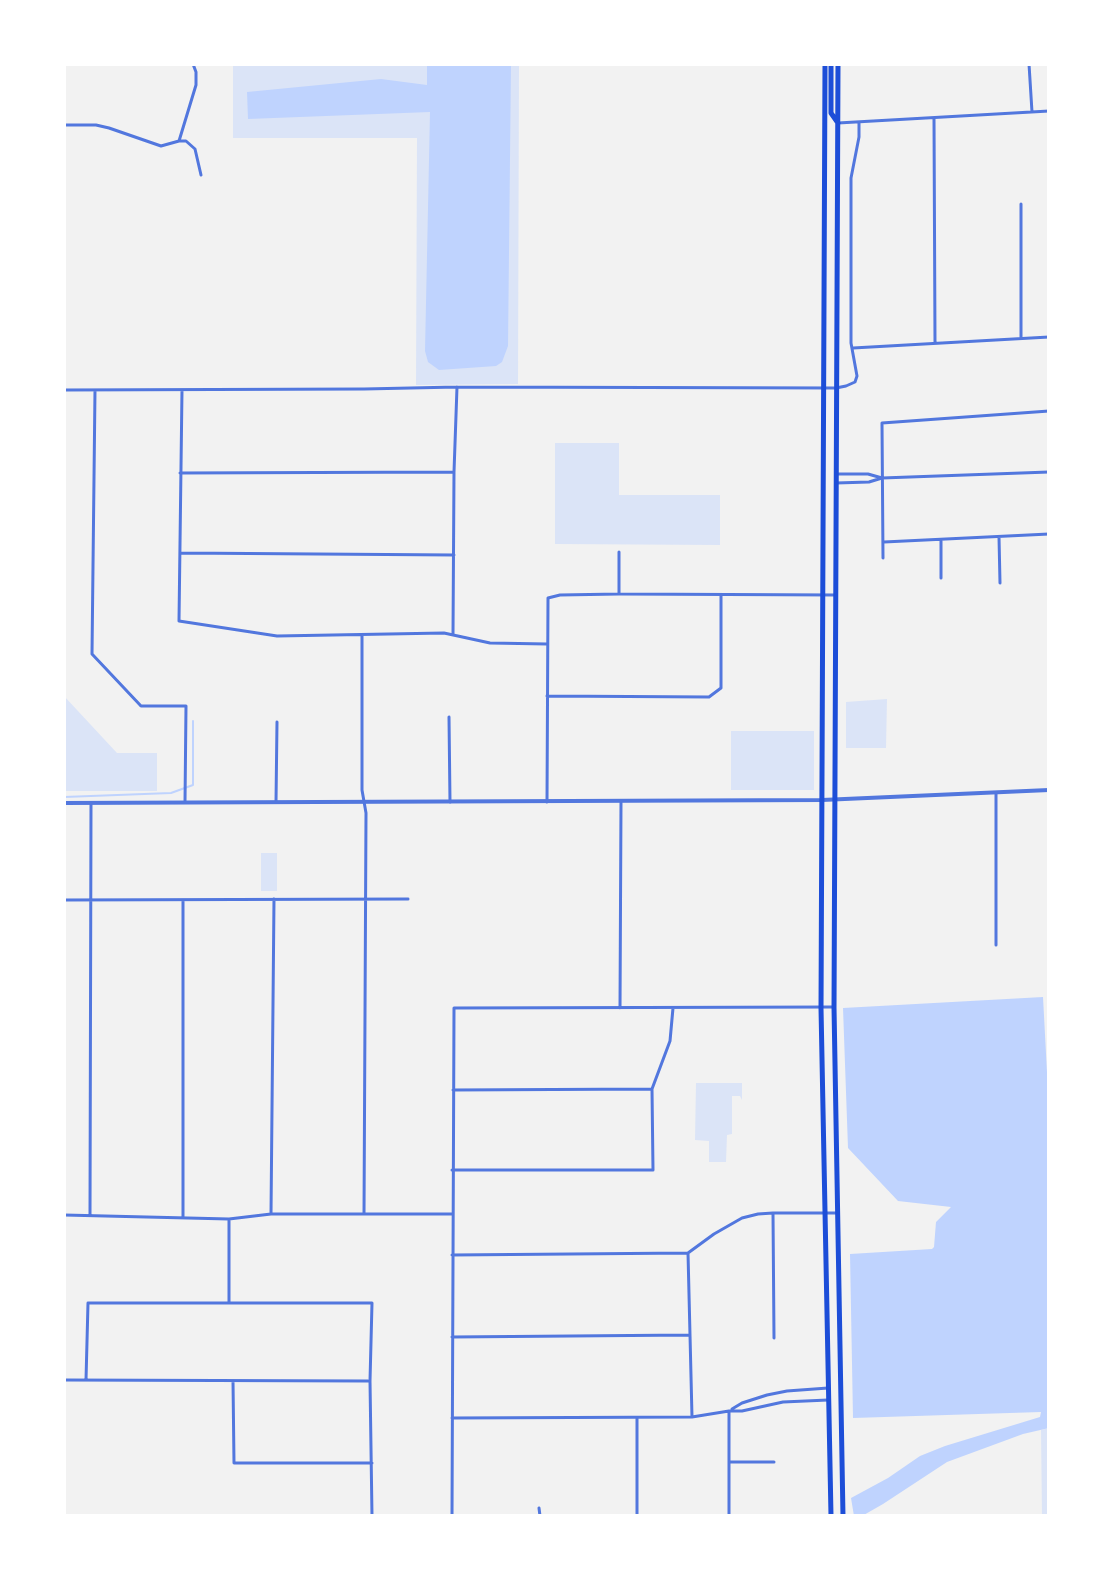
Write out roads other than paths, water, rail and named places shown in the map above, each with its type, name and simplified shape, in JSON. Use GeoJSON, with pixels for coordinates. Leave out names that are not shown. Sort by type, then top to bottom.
{"type":"FeatureCollection","features":[{"type":"Feature","properties":{"kind":"main road"},"geometry":{"type":"LineString","coordinates":[[825,64],[821,1008],[831,1516]]}},
{"type":"Feature","properties":{"kind":"main road"},"geometry":{"type":"LineString","coordinates":[[831,64],[831,113],[838,123]]}},
{"type":"Feature","properties":{"kind":"main road"},"geometry":{"type":"LineString","coordinates":[[838,64],[834,1007],[843,1516]]}},
{"type":"Feature","properties":{"kind":"street"},"geometry":{"type":"LineString","coordinates":[[179,141],[196,85],[193,64]]}},
{"type":"Feature","properties":{"kind":"street"},"geometry":{"type":"LineString","coordinates":[[1029,64],[1032,112]]}},
{"type":"Feature","properties":{"kind":"street"},"geometry":{"type":"LineString","coordinates":[[838,123],[1049,111]]}},
{"type":"Feature","properties":{"kind":"street"},"geometry":{"type":"LineString","coordinates":[[934,118],[935,343]]}},
{"type":"Feature","properties":{"kind":"street"},"geometry":{"type":"LineString","coordinates":[[64,390],[836,388],[855,382],[851,178],[859,122]]}},
{"type":"Feature","properties":{"kind":"street"},"geometry":{"type":"LineString","coordinates":[[64,125],[109,128],[161,146],[186,141],[195,149],[201,175]]}},
{"type":"Feature","properties":{"kind":"street"},"geometry":{"type":"LineString","coordinates":[[1021,204],[1021,338]]}},
{"type":"Feature","properties":{"kind":"street"},"geometry":{"type":"LineString","coordinates":[[852,348],[1049,337]]}},
{"type":"Feature","properties":{"kind":"street"},"geometry":{"type":"LineString","coordinates":[[453,634],[457,387]]}},
{"type":"Feature","properties":{"kind":"street"},"geometry":{"type":"LineString","coordinates":[[95,390],[92,654],[141,706],[186,706],[185,802]]}},
{"type":"Feature","properties":{"kind":"street"},"geometry":{"type":"LineString","coordinates":[[182,390],[179,621],[277,636],[453,634],[490,643],[547,644]]}},
{"type":"Feature","properties":{"kind":"street"},"geometry":{"type":"LineString","coordinates":[[883,558],[882,423],[1049,411]]}},
{"type":"Feature","properties":{"kind":"street"},"geometry":{"type":"LineString","coordinates":[[180,473],[454,472]]}},
{"type":"Feature","properties":{"kind":"street"},"geometry":{"type":"LineString","coordinates":[[836,483],[869,482],[882,478],[1049,472]]}},
{"type":"Feature","properties":{"kind":"street"},"geometry":{"type":"LineString","coordinates":[[836,474],[868,474],[882,478]]}},
{"type":"Feature","properties":{"kind":"street"},"geometry":{"type":"LineString","coordinates":[[884,542],[1049,534]]}},
{"type":"Feature","properties":{"kind":"street"},"geometry":{"type":"LineString","coordinates":[[999,537],[1000,583]]}},
{"type":"Feature","properties":{"kind":"street"},"geometry":{"type":"LineString","coordinates":[[941,540],[941,578]]}},
{"type":"Feature","properties":{"kind":"street"},"geometry":{"type":"LineString","coordinates":[[619,552],[619,594]]}},
{"type":"Feature","properties":{"kind":"street"},"geometry":{"type":"LineString","coordinates":[[180,553],[454,555]]}},
{"type":"Feature","properties":{"kind":"street"},"geometry":{"type":"LineString","coordinates":[[547,802],[548,598],[619,594],[836,595]]}},
{"type":"Feature","properties":{"kind":"street"},"geometry":{"type":"LineString","coordinates":[[547,696],[709,697],[721,688],[721,594]]}},
{"type":"Feature","properties":{"kind":"street"},"geometry":{"type":"LineString","coordinates":[[362,635],[362,790],[366,813],[364,1214]]}},
{"type":"Feature","properties":{"kind":"street"},"geometry":{"type":"LineString","coordinates":[[449,717],[450,802]]}},
{"type":"Feature","properties":{"kind":"street"},"geometry":{"type":"LineString","coordinates":[[276,802],[277,722]]}},
{"type":"Feature","properties":{"kind":"street"},"geometry":{"type":"LineString","coordinates":[[64,803],[834,800],[1049,790]]}},
{"type":"Feature","properties":{"kind":"street"},"geometry":{"type":"LineString","coordinates":[[996,793],[996,945]]}},
{"type":"Feature","properties":{"kind":"street"},"geometry":{"type":"LineString","coordinates":[[620,1008],[621,801]]}},
{"type":"Feature","properties":{"kind":"street"},"geometry":{"type":"LineString","coordinates":[[90,1215],[91,803]]}},
{"type":"Feature","properties":{"kind":"street"},"geometry":{"type":"LineString","coordinates":[[271,1214],[274,899]]}},
{"type":"Feature","properties":{"kind":"street"},"geometry":{"type":"LineString","coordinates":[[64,900],[408,899]]}},
{"type":"Feature","properties":{"kind":"street"},"geometry":{"type":"LineString","coordinates":[[183,900],[183,1216]]}},
{"type":"Feature","properties":{"kind":"street"},"geometry":{"type":"LineString","coordinates":[[452,1516],[454,1008],[834,1007]]}},
{"type":"Feature","properties":{"kind":"street"},"geometry":{"type":"LineString","coordinates":[[452,1170],[653,1170],[652,1089],[670,1041],[673,1008]]}},
{"type":"Feature","properties":{"kind":"street"},"geometry":{"type":"LineString","coordinates":[[453,1090],[652,1089]]}},
{"type":"Feature","properties":{"kind":"street"},"geometry":{"type":"LineString","coordinates":[[452,1255],[688,1253],[742,1218],[773,1213],[838,1213]]}},
{"type":"Feature","properties":{"kind":"street"},"geometry":{"type":"LineString","coordinates":[[773,1213],[774,1338]]}},
{"type":"Feature","properties":{"kind":"street"},"geometry":{"type":"LineString","coordinates":[[64,1215],[229,1219],[271,1214],[452,1214]]}},
{"type":"Feature","properties":{"kind":"street"},"geometry":{"type":"LineString","coordinates":[[229,1219],[229,1302]]}},
{"type":"Feature","properties":{"kind":"street"},"geometry":{"type":"LineString","coordinates":[[688,1253],[692,1417]]}},
{"type":"Feature","properties":{"kind":"street"},"geometry":{"type":"LineString","coordinates":[[86,1380],[88,1303],[372,1303],[372,1516]]}},
{"type":"Feature","properties":{"kind":"street"},"geometry":{"type":"LineString","coordinates":[[452,1337],[690,1335]]}},
{"type":"Feature","properties":{"kind":"street"},"geometry":{"type":"LineString","coordinates":[[64,1380],[370,1381]]}},
{"type":"Feature","properties":{"kind":"street"},"geometry":{"type":"LineString","coordinates":[[233,1381],[234,1463],[372,1463]]}},
{"type":"Feature","properties":{"kind":"street"},"geometry":{"type":"LineString","coordinates":[[729,1411],[767,1395],[828,1388]]}},
{"type":"Feature","properties":{"kind":"street"},"geometry":{"type":"LineString","coordinates":[[452,1418],[692,1417],[783,1402],[828,1400]]}},
{"type":"Feature","properties":{"kind":"street"},"geometry":{"type":"LineString","coordinates":[[729,1411],[729,1516]]}},
{"type":"Feature","properties":{"kind":"street"},"geometry":{"type":"LineString","coordinates":[[637,1418],[637,1516]]}},
{"type":"Feature","properties":{"kind":"street"},"geometry":{"type":"LineString","coordinates":[[729,1462],[774,1462]]}},
{"type":"Feature","properties":{"kind":"street"},"geometry":{"type":"LineString","coordinates":[[539,1508],[540,1516]]}},
{"type":"Feature","properties":{"kind":"water"},"geometry":{"type":"Polygon","coordinates":[[[427,64],[511,64],[508,346],[502,362],[496,366],[439,370],[428,362],[425,351],[430,112],[248,119],[247,92],[381,79],[427,85],[427,64]]]}},
{"type":"Feature","properties":{"kind":"water"},"geometry":{"type":"Polygon","coordinates":[[[1043,997],[1049,1110],[1049,1428],[1023,1434],[947,1462],[883,1504],[862,1516],[854,1516],[851,1498],[920,1456],[1040,1417],[1041,1412],[853,1418],[850,1254],[932,1249],[936,1222],[951,1207],[898,1201],[848,1148],[843,1008],[1043,997]]]}},
{"type":"Feature","properties":{"kind":"waterway"},"geometry":{"type":"LineString","coordinates":[[64,797],[171,793],[193,785],[193,721]]}}]}
